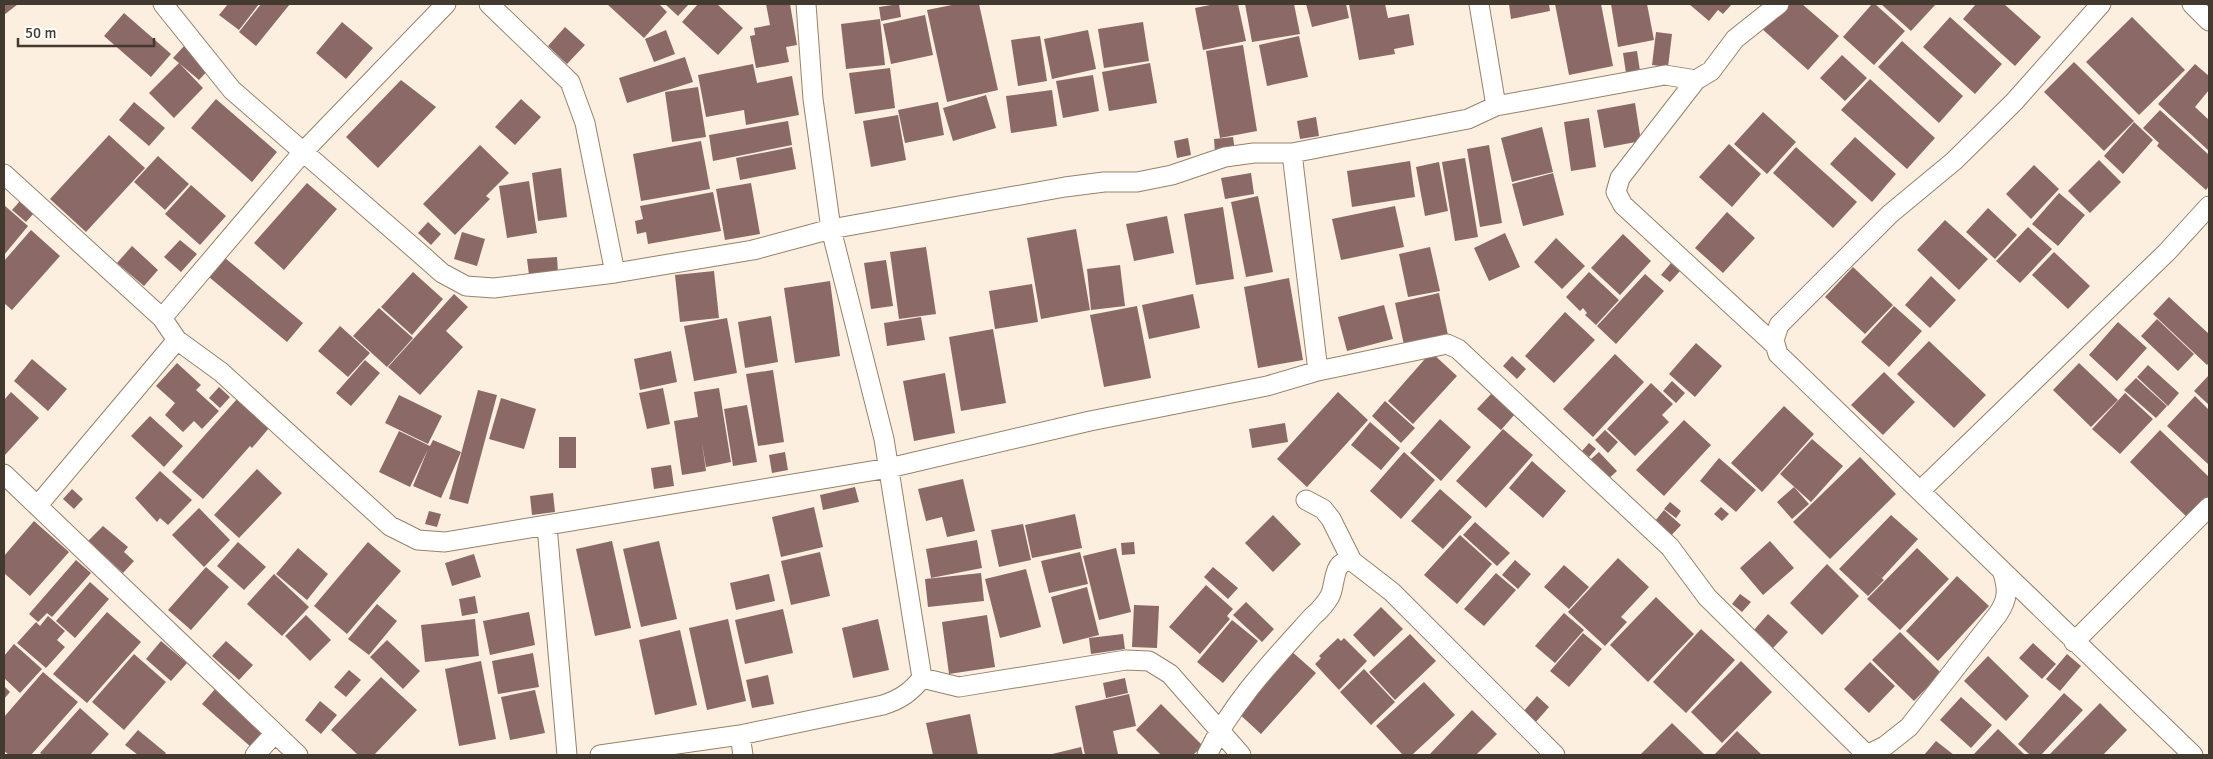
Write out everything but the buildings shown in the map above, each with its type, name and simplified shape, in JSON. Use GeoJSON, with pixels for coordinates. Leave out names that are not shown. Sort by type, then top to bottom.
{"type":"FeatureCollection","features":[{"type":"Feature","properties":{"kind":"street"},"geometry":{"type":"LineString","coordinates":[[163,4],[232,90],[442,273],[466,286],[494,288],[615,273],[752,250],[831,229],[1065,187],[1104,182],[1137,182],[1172,175],[1225,157],[1254,153],[1292,153],[1468,119],[1496,106],[1665,75],[1696,80]]}},
{"type":"Feature","properties":{"kind":"street"},"geometry":{"type":"LineString","coordinates":[[162,318],[303,152],[446,4]]}},
{"type":"Feature","properties":{"kind":"street"},"geometry":{"type":"LineString","coordinates":[[489,4],[570,82],[585,123],[615,273]]}},
{"type":"Feature","properties":{"kind":"street"},"geometry":{"type":"LineString","coordinates":[[600,755],[740,735],[883,705],[900,699],[911,692],[922,678],[884,438],[831,229],[813,99],[806,4]]}},
{"type":"Feature","properties":{"kind":"street"},"geometry":{"type":"LineString","coordinates":[[1479,4],[1496,106]]}},
{"type":"Feature","properties":{"kind":"street"},"geometry":{"type":"LineString","coordinates":[[1776,344],[1623,205],[1616,192],[1620,178],[1696,80],[1711,71],[1735,39],[1779,4]]}},
{"type":"Feature","properties":{"kind":"street"},"geometry":{"type":"LineString","coordinates":[[2101,4],[2007,109],[1954,162],[1890,214],[1779,325],[1774,340],[1778,354],[1921,490],[2002,573],[2193,755]]}},
{"type":"Feature","properties":{"kind":"street"},"geometry":{"type":"LineString","coordinates":[[2192,4],[2209,22]]}},
{"type":"Feature","properties":{"kind":"street"},"geometry":{"type":"LineString","coordinates":[[1292,153],[1318,371]]}},
{"type":"Feature","properties":{"kind":"street"},"geometry":{"type":"LineString","coordinates":[[4,174],[162,318],[177,340],[221,372],[390,526],[418,540],[445,542],[889,468],[1090,421],[1267,386],[1318,371],[1447,344],[1458,350],[1670,547],[1707,597],[1867,755],[1885,746],[1909,727],[1998,614],[2006,602],[2007,590],[2002,573]]}},
{"type":"Feature","properties":{"kind":"street"},"geometry":{"type":"LineString","coordinates":[[1921,490],[2168,252],[2209,206]]}},
{"type":"Feature","properties":{"kind":"street"},"geometry":{"type":"LineString","coordinates":[[38,505],[177,340]]}},
{"type":"Feature","properties":{"kind":"street"},"geometry":{"type":"LineString","coordinates":[[4,474],[298,755]]}},
{"type":"Feature","properties":{"kind":"street"},"geometry":{"type":"LineString","coordinates":[[1306,500],[1323,509],[1331,519],[1352,561],[1392,592],[1555,755]]}},
{"type":"Feature","properties":{"kind":"street"},"geometry":{"type":"LineString","coordinates":[[2074,642],[2209,507]]}},
{"type":"Feature","properties":{"kind":"street"},"geometry":{"type":"LineString","coordinates":[[547,526],[567,755]]}},
{"type":"Feature","properties":{"kind":"street"},"geometry":{"type":"LineString","coordinates":[[1207,755],[1218,732],[1267,667],[1330,595],[1336,571],[1341,564],[1346,561],[1352,561]]}},
{"type":"Feature","properties":{"kind":"street"},"geometry":{"type":"LineString","coordinates":[[922,678],[959,686],[988,684],[1126,660],[1149,661],[1170,674],[1218,732],[1241,755]]}},
{"type":"Feature","properties":{"kind":"street"},"geometry":{"type":"LineString","coordinates":[[255,755],[275,733]]}},
{"type":"Feature","properties":{"kind":"street"},"geometry":{"type":"LineString","coordinates":[[740,735],[743,755]]}}]}
